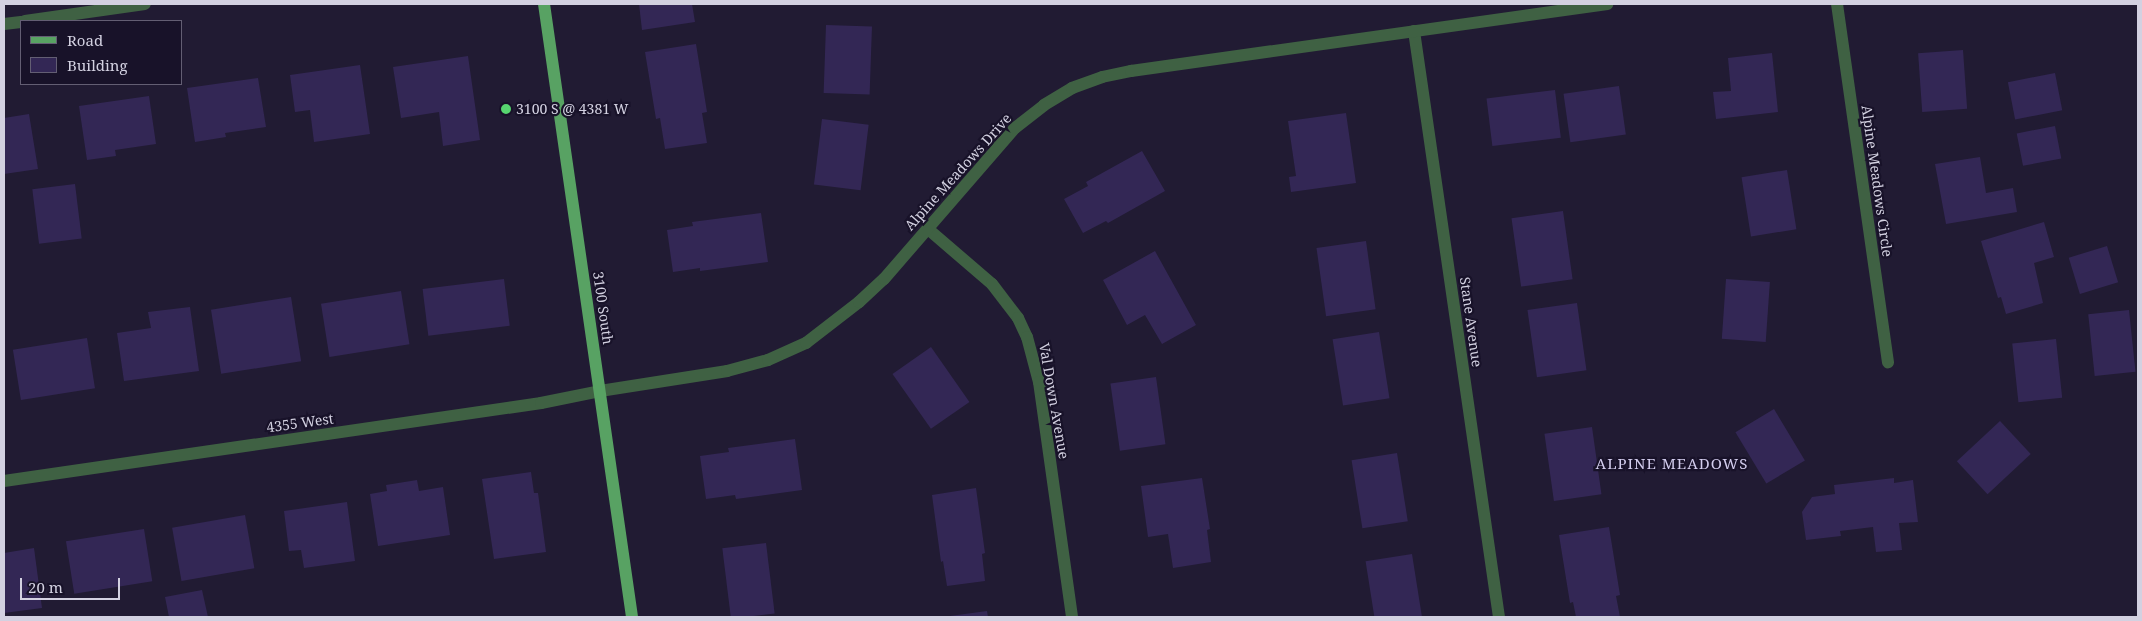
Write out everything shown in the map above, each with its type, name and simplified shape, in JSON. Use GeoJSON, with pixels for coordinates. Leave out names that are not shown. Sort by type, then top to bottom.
{"type":"FeatureCollection","features":[{"type":"Feature","properties":{"kind":"main road","name":"3100 South"},"geometry":{"type":"LineString","coordinates":[[544,4],[632,617]]}},
{"type":"Feature","properties":{"kind":"street"},"geometry":{"type":"LineString","coordinates":[[28,20],[63,10],[146,4]]}},
{"type":"Feature","properties":{"kind":"street","name":"Alpine Meadows Drive"},"geometry":{"type":"LineString","coordinates":[[600,391],[727,371],[768,360],[806,343],[860,302],[928,229],[1015,128],[1044,105],[1072,88],[1102,76],[1607,4]]}},
{"type":"Feature","properties":{"kind":"street","name":"Alpine Meadows Circle"},"geometry":{"type":"LineString","coordinates":[[1836,4],[1888,362]]}},
{"type":"Feature","properties":{"kind":"street"},"geometry":{"type":"LineString","coordinates":[[4,24],[20,22]]}},
{"type":"Feature","properties":{"kind":"street","name":"Stane Avenue"},"geometry":{"type":"LineString","coordinates":[[1414,31],[1499,617]]}},
{"type":"Feature","properties":{"kind":"street","name":"Val Down Avenue"},"geometry":{"type":"LineString","coordinates":[[928,229],[992,284],[1018,318],[1027,337],[1039,382],[1072,617]]}},
{"type":"Feature","properties":{"kind":"street","name":"4355 West"},"geometry":{"type":"LineString","coordinates":[[4,481],[531,404],[600,391]]}},
{"type":"Feature","properties":{"kind":"building"},"geometry":{"type":"Polygon","coordinates":[[[639,4],[692,4],[695,22],[642,30],[639,4]]]}},
{"type":"Feature","properties":{"kind":"building"},"geometry":{"type":"Polygon","coordinates":[[[826,25],[872,27],[870,95],[824,93],[826,25]]]}},
{"type":"Feature","properties":{"kind":"building"},"geometry":{"type":"Polygon","coordinates":[[[696,44],[707,112],[702,113],[707,143],[665,149],[660,118],[656,119],[645,52],[696,44]]]}},
{"type":"Feature","properties":{"kind":"building"},"geometry":{"type":"Polygon","coordinates":[[[1963,50],[1967,109],[1922,112],[1918,53],[1963,50]]]}},
{"type":"Feature","properties":{"kind":"building"},"geometry":{"type":"Polygon","coordinates":[[[1772,53],[1778,112],[1716,119],[1713,92],[1731,91],[1728,58],[1772,53]]]}},
{"type":"Feature","properties":{"kind":"building"},"geometry":{"type":"Polygon","coordinates":[[[468,56],[480,140],[443,146],[439,112],[401,118],[393,67],[468,56]]]}},
{"type":"Feature","properties":{"kind":"building"},"geometry":{"type":"Polygon","coordinates":[[[360,65],[370,134],[314,142],[310,110],[295,112],[290,75],[360,65]]]}},
{"type":"Feature","properties":{"kind":"building"},"geometry":{"type":"Polygon","coordinates":[[[2055,73],[2062,110],[2015,119],[2008,82],[2055,73]]]}},
{"type":"Feature","properties":{"kind":"building"},"geometry":{"type":"Polygon","coordinates":[[[258,78],[266,127],[225,133],[226,137],[195,142],[187,88],[258,78]]]}},
{"type":"Feature","properties":{"kind":"building"},"geometry":{"type":"Polygon","coordinates":[[[1619,86],[1626,135],[1570,142],[1564,94],[1619,86]]]}},
{"type":"Feature","properties":{"kind":"building"},"geometry":{"type":"Polygon","coordinates":[[[1555,90],[1561,138],[1492,146],[1487,98],[1555,90]]]}},
{"type":"Feature","properties":{"kind":"building"},"geometry":{"type":"Polygon","coordinates":[[[149,96],[156,144],[115,150],[116,156],[87,160],[79,106],[149,96]]]}},
{"type":"Feature","properties":{"kind":"building"},"geometry":{"type":"Polygon","coordinates":[[[1346,113],[1356,183],[1291,192],[1289,177],[1296,176],[1288,121],[1346,113]]]}},
{"type":"Feature","properties":{"kind":"building"},"geometry":{"type":"Polygon","coordinates":[[[29,114],[38,169],[4,174],[4,118],[29,114]]]}},
{"type":"Feature","properties":{"kind":"building"},"geometry":{"type":"Polygon","coordinates":[[[822,119],[869,125],[861,190],[814,185],[822,119]]]}},
{"type":"Feature","properties":{"kind":"building"},"geometry":{"type":"Polygon","coordinates":[[[2055,126],[2061,158],[2023,166],[2017,133],[2055,126]]]}},
{"type":"Feature","properties":{"kind":"building"},"geometry":{"type":"Polygon","coordinates":[[[1142,151],[1165,191],[1108,223],[1106,221],[1083,233],[1064,199],[1088,186],[1086,182],[1142,151]]]}},
{"type":"Feature","properties":{"kind":"building"},"geometry":{"type":"Polygon","coordinates":[[[1980,157],[1986,193],[2013,188],[2017,212],[1946,224],[1935,164],[1980,157]]]}},
{"type":"Feature","properties":{"kind":"building"},"geometry":{"type":"Polygon","coordinates":[[[1787,170],[1796,229],[1751,236],[1742,177],[1787,170]]]}},
{"type":"Feature","properties":{"kind":"building"},"geometry":{"type":"Polygon","coordinates":[[[75,184],[82,239],[39,244],[32,189],[75,184]]]}},
{"type":"Feature","properties":{"kind":"building"},"geometry":{"type":"Polygon","coordinates":[[[1563,211],[1573,279],[1521,287],[1512,218],[1563,211]]]}},
{"type":"Feature","properties":{"kind":"building"},"geometry":{"type":"Polygon","coordinates":[[[761,213],[768,262],[700,271],[700,268],[673,272],[667,230],[693,226],[692,222],[761,213]]]}},
{"type":"Feature","properties":{"kind":"building"},"geometry":{"type":"Polygon","coordinates":[[[2044,222],[2054,257],[2034,263],[2043,303],[2006,314],[2001,297],[1998,298],[1981,241],[2044,222]]]}},
{"type":"Feature","properties":{"kind":"building"},"geometry":{"type":"Polygon","coordinates":[[[1366,241],[1376,309],[1326,316],[1316,248],[1366,241]]]}},
{"type":"Feature","properties":{"kind":"building"},"geometry":{"type":"Polygon","coordinates":[[[2107,246],[2118,282],[2080,294],[2069,258],[2107,246]]]}},
{"type":"Feature","properties":{"kind":"building"},"geometry":{"type":"Polygon","coordinates":[[[1155,251],[1196,325],[1162,344],[1145,315],[1127,325],[1103,280],[1155,251]]]}},
{"type":"Feature","properties":{"kind":"building"},"geometry":{"type":"Polygon","coordinates":[[[504,279],[510,326],[428,336],[423,289],[504,279]]]}},
{"type":"Feature","properties":{"kind":"building"},"geometry":{"type":"Polygon","coordinates":[[[1726,279],[1770,282],[1766,342],[1722,339],[1726,279]]]}},
{"type":"Feature","properties":{"kind":"building"},"geometry":{"type":"Polygon","coordinates":[[[401,291],[409,344],[329,357],[321,304],[401,291]]]}},
{"type":"Feature","properties":{"kind":"building"},"geometry":{"type":"Polygon","coordinates":[[[291,297],[301,361],[221,374],[211,310],[291,297]]]}},
{"type":"Feature","properties":{"kind":"building"},"geometry":{"type":"Polygon","coordinates":[[[1577,303],[1586,370],[1537,377],[1527,310],[1577,303]]]}},
{"type":"Feature","properties":{"kind":"building"},"geometry":{"type":"Polygon","coordinates":[[[190,307],[199,371],[124,381],[117,333],[151,328],[148,312],[190,307]]]}},
{"type":"Feature","properties":{"kind":"building"},"geometry":{"type":"Polygon","coordinates":[[[2129,310],[2135,372],[2095,376],[2088,314],[2129,310]]]}},
{"type":"Feature","properties":{"kind":"building"},"geometry":{"type":"Polygon","coordinates":[[[1379,332],[1389,398],[1343,406],[1333,339],[1379,332]]]}},
{"type":"Feature","properties":{"kind":"building"},"geometry":{"type":"Polygon","coordinates":[[[87,338],[95,388],[21,400],[13,350],[87,338]]]}},
{"type":"Feature","properties":{"kind":"building"},"geometry":{"type":"Polygon","coordinates":[[[2056,339],[2062,398],[2018,402],[2012,344],[2056,339]]]}},
{"type":"Feature","properties":{"kind":"building"},"geometry":{"type":"Polygon","coordinates":[[[931,347],[969,402],[931,429],[892,374],[931,347]]]}},
{"type":"Feature","properties":{"kind":"building"},"geometry":{"type":"Polygon","coordinates":[[[1156,377],[1165,444],[1120,451],[1110,383],[1156,377]]]}},
{"type":"Feature","properties":{"kind":"building"},"geometry":{"type":"Polygon","coordinates":[[[1774,409],[1805,460],[1766,484],[1735,432],[1774,409]]]}},
{"type":"Feature","properties":{"kind":"building"},"geometry":{"type":"Polygon","coordinates":[[[2000,421],[2031,454],[1988,494],[1957,461],[2000,421]]]}},
{"type":"Feature","properties":{"kind":"building"},"geometry":{"type":"Polygon","coordinates":[[[1592,427],[1601,494],[1554,501],[1544,434],[1592,427]]]}},
{"type":"Feature","properties":{"kind":"building"},"geometry":{"type":"Polygon","coordinates":[[[795,439],[802,490],[736,499],[735,495],[706,499],[700,456],[729,452],[728,448],[795,439]]]}},
{"type":"Feature","properties":{"kind":"building"},"geometry":{"type":"Polygon","coordinates":[[[1397,453],[1408,521],[1362,528],[1352,460],[1397,453]]]}},
{"type":"Feature","properties":{"kind":"building"},"geometry":{"type":"Polygon","coordinates":[[[531,472],[534,493],[538,493],[546,552],[494,559],[482,479],[531,472]]]}},
{"type":"Feature","properties":{"kind":"building"},"geometry":{"type":"Polygon","coordinates":[[[1202,478],[1210,529],[1207,530],[1211,562],[1173,568],[1168,534],[1148,537],[1141,486],[1202,478]]]}},
{"type":"Feature","properties":{"kind":"building"},"geometry":{"type":"Polygon","coordinates":[[[1894,478],[1894,483],[1913,480],[1918,522],[1899,523],[1902,550],[1876,552],[1873,527],[1840,531],[1841,536],[1806,540],[1802,512],[1812,497],[1835,494],[1834,485],[1894,478]]]}},
{"type":"Feature","properties":{"kind":"building"},"geometry":{"type":"Polygon","coordinates":[[[417,480],[419,491],[443,487],[450,535],[378,546],[370,494],[387,491],[386,485],[417,480]]]}},
{"type":"Feature","properties":{"kind":"building"},"geometry":{"type":"Polygon","coordinates":[[[976,488],[985,553],[982,554],[985,581],[947,586],[943,561],[941,562],[932,495],[976,488]]]}},
{"type":"Feature","properties":{"kind":"building"},"geometry":{"type":"Polygon","coordinates":[[[347,502],[355,561],[304,568],[301,550],[289,551],[284,511],[347,502]]]}},
{"type":"Feature","properties":{"kind":"building"},"geometry":{"type":"Polygon","coordinates":[[[245,515],[254,568],[182,581],[172,528],[245,515]]]}},
{"type":"Feature","properties":{"kind":"building"},"geometry":{"type":"Polygon","coordinates":[[[1609,527],[1620,595],[1616,596],[1620,617],[1576,617],[1573,602],[1570,603],[1559,535],[1609,527]]]}},
{"type":"Feature","properties":{"kind":"building"},"geometry":{"type":"Polygon","coordinates":[[[144,529],[152,581],[74,594],[66,541],[144,529]]]}},
{"type":"Feature","properties":{"kind":"building"},"geometry":{"type":"Polygon","coordinates":[[[766,543],[775,613],[731,617],[722,548],[766,543]]]}},
{"type":"Feature","properties":{"kind":"building"},"geometry":{"type":"Polygon","coordinates":[[[34,548],[42,608],[4,613],[4,553],[34,548]]]}},
{"type":"Feature","properties":{"kind":"building"},"geometry":{"type":"Polygon","coordinates":[[[1412,554],[1422,617],[1374,617],[1366,561],[1412,554]]]}},
{"type":"Feature","properties":{"kind":"building"},"geometry":{"type":"Polygon","coordinates":[[[202,590],[208,617],[169,617],[165,597],[202,590]]]}},
{"type":"Feature","properties":{"kind":"building"},"geometry":{"type":"Polygon","coordinates":[[[987,611],[988,617],[950,616],[987,611]]]}},
{"type":"Feature","properties":{"kind":"place","name":"3100 S @ 4381 W"},"geometry":{"type":"Point","coordinates":[506,109]}},
{"type":"Feature","properties":{"kind":"district","name":"ALPINE MEADOWS"},"geometry":{"type":"Point","coordinates":[1672,464]}}]}
